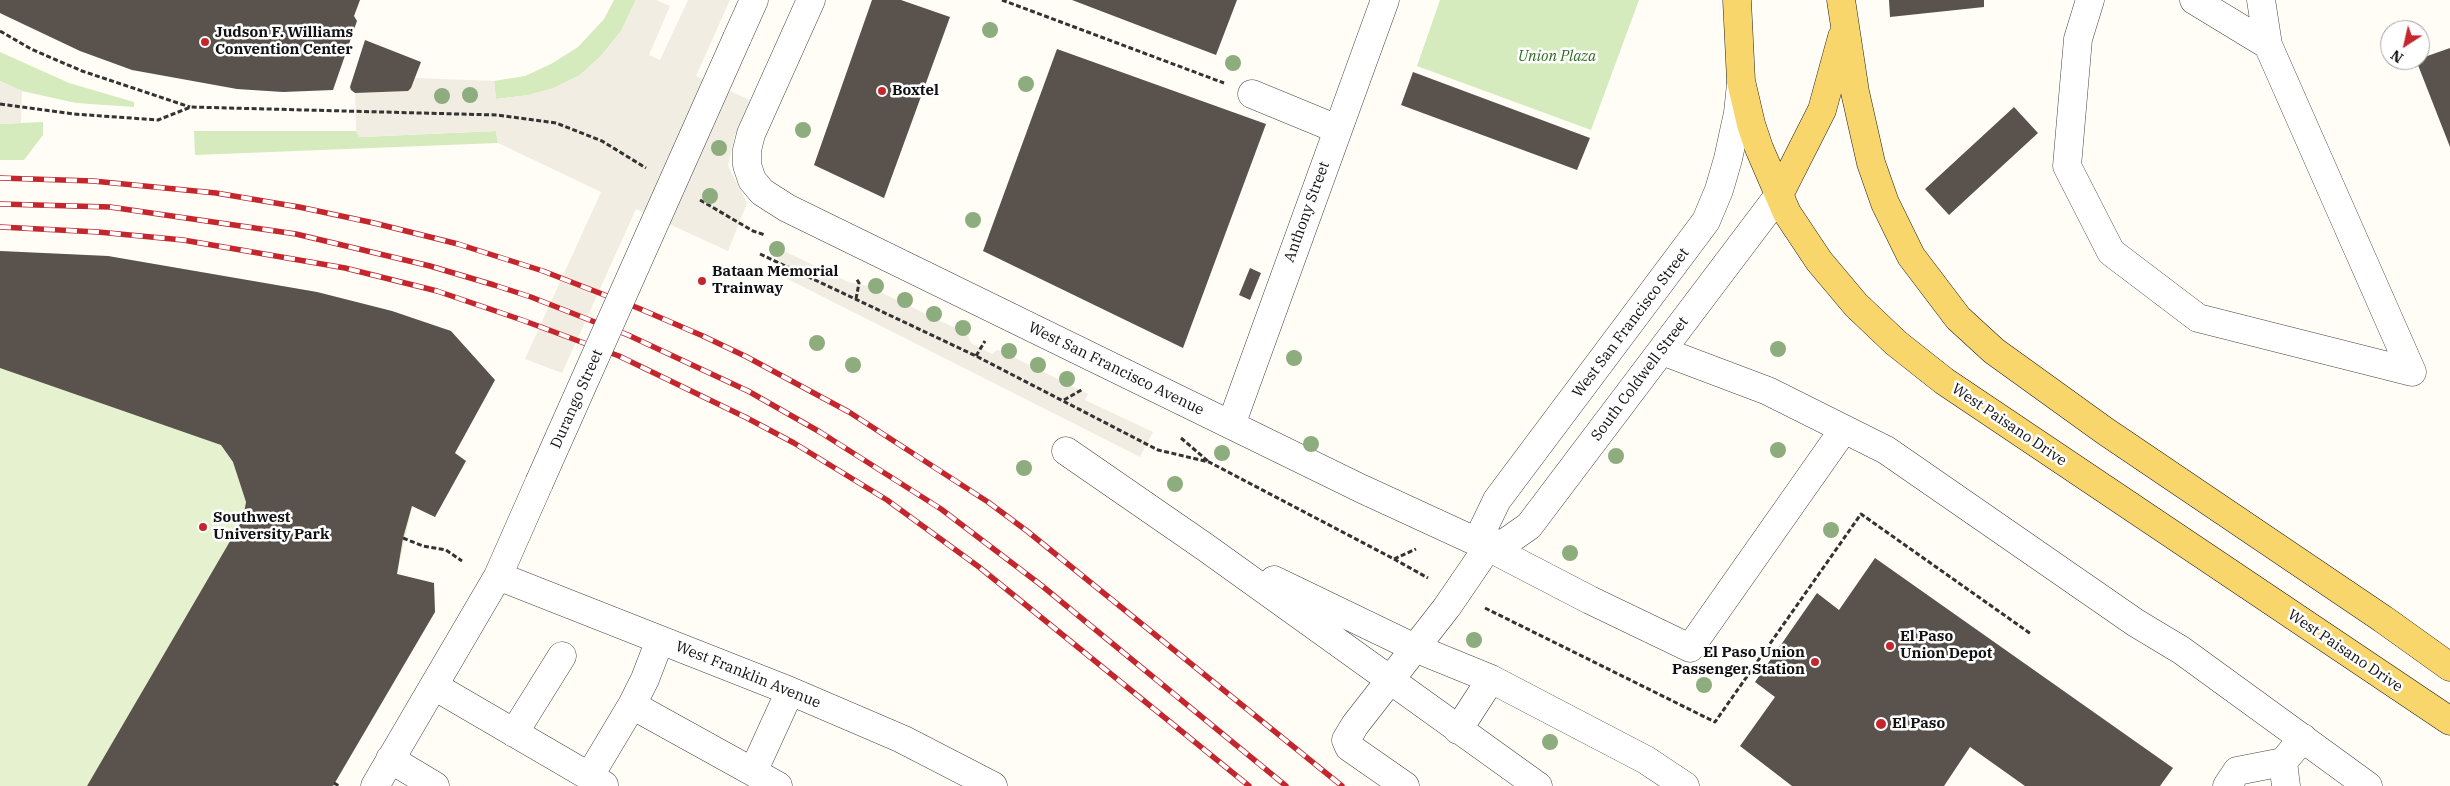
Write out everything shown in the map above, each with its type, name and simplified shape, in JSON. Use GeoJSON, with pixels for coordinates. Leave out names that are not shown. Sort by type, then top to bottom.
{"type":"FeatureCollection","features":[{"type":"Feature","properties":{"kind":"main road","name":"West Paisano Drive"},"geometry":{"type":"LineString","coordinates":[[1736,0],[1741,81],[1751,124],[1788,213],[1818,261],[1856,305],[1896,343],[1944,381],[2450,721]]}},
{"type":"Feature","properties":{"kind":"main road"},"geometry":{"type":"LineString","coordinates":[[1841,0],[1855,92],[1871,162],[1885,203],[1911,256],[1958,318],[1994,351],[2097,425],[2450,666]]}},
{"type":"Feature","properties":{"kind":"main road"},"geometry":{"type":"LineString","coordinates":[[1779,195],[1822,110],[1844,29]]}},
{"type":"Feature","properties":{"kind":"street","name":"Durango Street"},"geometry":{"type":"LineString","coordinates":[[374,786],[498,576],[754,0]]}},
{"type":"Feature","properties":{"kind":"street","name":"West San Francisco Avenue"},"geometry":{"type":"LineString","coordinates":[[811,0],[751,134],[747,150],[747,165],[752,180],[762,192],[787,208],[1231,425],[1488,547],[1590,600],[1690,648],[1844,429]]}},
{"type":"Feature","properties":{"kind":"street","name":"Anthony Street"},"geometry":{"type":"LineString","coordinates":[[1231,425],[1385,0]]}},
{"type":"Feature","properties":{"kind":"street"},"geometry":{"type":"LineString","coordinates":[[2090,0],[2078,39],[2067,166],[2111,252],[2198,318],[2412,372],[2268,45],[2261,0]]}},
{"type":"Feature","properties":{"kind":"street"},"geometry":{"type":"LineString","coordinates":[[2194,0],[2268,45]]}},
{"type":"Feature","properties":{"kind":"street","name":"West San Francisco Street"},"geometry":{"type":"LineString","coordinates":[[1488,547],[1484,529],[1497,500],[1706,221],[1719,190],[1728,159],[1738,113],[1741,81]]}},
{"type":"Feature","properties":{"kind":"street"},"geometry":{"type":"LineString","coordinates":[[1252,94],[1337,129]]}},
{"type":"Feature","properties":{"kind":"street","name":"South Coldwell Street"},"geometry":{"type":"LineString","coordinates":[[1488,547],[1506,542],[1529,526],[1779,195]]}},
{"type":"Feature","properties":{"kind":"street"},"geometry":{"type":"LineString","coordinates":[[1662,351],[1768,391],[1886,450],[2128,617],[2181,650],[2368,786]]}},
{"type":"Feature","properties":{"kind":"street"},"geometry":{"type":"LineString","coordinates":[[1066,451],[1391,679],[1458,730],[1538,786]]}},
{"type":"Feature","properties":{"kind":"street"},"geometry":{"type":"LineString","coordinates":[[1205,547],[1415,648],[1491,679],[1646,760],[1685,786]]}},
{"type":"Feature","properties":{"kind":"street"},"geometry":{"type":"LineString","coordinates":[[1405,786],[1349,748],[1346,740],[1355,725],[1415,648],[1488,547]]}},
{"type":"Feature","properties":{"kind":"street","name":"West Franklin Avenue"},"geometry":{"type":"LineString","coordinates":[[498,576],[790,691],[902,739],[993,786]]}},
{"type":"Feature","properties":{"kind":"street"},"geometry":{"type":"LineString","coordinates":[[434,686],[597,781],[645,679],[660,640]]}},
{"type":"Feature","properties":{"kind":"street"},"geometry":{"type":"LineString","coordinates":[[514,733],[562,656]]}},
{"type":"Feature","properties":{"kind":"street"},"geometry":{"type":"LineString","coordinates":[[1458,730],[1491,679]]}},
{"type":"Feature","properties":{"kind":"street"},"geometry":{"type":"LineString","coordinates":[[753,772],[790,691]]}},
{"type":"Feature","properties":{"kind":"street"},"geometry":{"type":"LineString","coordinates":[[632,705],[778,786]]}},
{"type":"Feature","properties":{"kind":"street"},"geometry":{"type":"LineString","coordinates":[[2227,786],[2237,771],[2284,774],[2303,738]]}},
{"type":"Feature","properties":{"kind":"street"},"geometry":{"type":"LineString","coordinates":[[390,759],[435,786]]}},
{"type":"Feature","properties":{"kind":"path"},"geometry":{"type":"LineString","coordinates":[[1002,0],[1252,94]]}},
{"type":"Feature","properties":{"kind":"path"},"geometry":{"type":"LineString","coordinates":[[0,31],[82,72],[191,107],[497,115],[556,123],[602,141],[653,172]]}},
{"type":"Feature","properties":{"kind":"path"},"geometry":{"type":"LineString","coordinates":[[0,104],[74,114],[158,120],[191,107]]}},
{"type":"Feature","properties":{"kind":"path"},"geometry":{"type":"LineString","coordinates":[[696,198],[753,231],[773,237]]}},
{"type":"Feature","properties":{"kind":"path"},"geometry":{"type":"LineString","coordinates":[[760,254],[976,356],[1158,450],[1209,462]]}},
{"type":"Feature","properties":{"kind":"path"},"geometry":{"type":"LineString","coordinates":[[855,275],[859,283],[856,299]]}},
{"type":"Feature","properties":{"kind":"path"},"geometry":{"type":"LineString","coordinates":[[976,356],[981,348]]}},
{"type":"Feature","properties":{"kind":"path"},"geometry":{"type":"LineString","coordinates":[[1064,400],[1086,388]]}},
{"type":"Feature","properties":{"kind":"path"},"geometry":{"type":"LineString","coordinates":[[1174,433],[1209,462],[1435,582]]}},
{"type":"Feature","properties":{"kind":"path"},"geometry":{"type":"LineString","coordinates":[[1478,604],[1715,722],[1861,514],[2031,634]]}},
{"type":"Feature","properties":{"kind":"path"},"geometry":{"type":"LineString","coordinates":[[1394,559],[1428,544],[1436,523]]}},
{"type":"Feature","properties":{"kind":"path"},"geometry":{"type":"LineString","coordinates":[[403,538],[423,546],[446,550],[462,561]]}},
{"type":"Feature","properties":{"kind":"path"},"geometry":{"type":"LineString","coordinates":[[334,783],[339,786]]}},
{"type":"Feature","properties":{"kind":"green space"},"geometry":{"type":"Polygon","coordinates":[[[614,0],[636,0],[621,31],[601,56],[580,75],[554,88],[529,95],[496,99],[494,81],[525,76],[551,64],[578,47],[604,19],[614,0]]]}},
{"type":"Feature","properties":{"kind":"green space","name":"Union Plaza"},"geometry":{"type":"Polygon","coordinates":[[[1440,0],[1639,0],[1591,130],[1417,66],[1440,0]]]}},
{"type":"Feature","properties":{"kind":"green space"},"geometry":{"type":"Polygon","coordinates":[[[0,52],[69,83],[134,102],[134,107],[76,103],[22,91],[0,81],[0,52]]]}},
{"type":"Feature","properties":{"kind":"green space"},"geometry":{"type":"Polygon","coordinates":[[[43,122],[43,135],[24,160],[0,160],[0,124],[43,122]]]}},
{"type":"Feature","properties":{"kind":"green space"},"geometry":{"type":"Polygon","coordinates":[[[194,131],[356,131],[360,137],[496,131],[498,143],[195,155],[194,131]]]}},
{"type":"Feature","properties":{"kind":"green space","name":"Southwest University Park"},"geometry":{"type":"Polygon","coordinates":[[[0,251],[108,256],[317,292],[392,311],[451,331],[455,453],[450,489],[435,517],[412,506],[397,574],[434,583],[435,612],[333,786],[0,786],[0,251]]]}},
{"type":"Feature","properties":{"kind":"shaded area"},"geometry":{"type":"Polygon","coordinates":[[[636,0],[656,0],[670,6],[649,55],[660,60],[688,0],[730,0],[696,76],[750,100],[734,137],[728,166],[747,203],[728,251],[636,209],[562,373],[525,359],[601,192],[498,143],[496,131],[360,137],[356,131],[355,93],[408,91],[415,78],[494,81],[496,99],[529,95],[554,88],[580,75],[601,56],[621,31],[636,0]]]}},
{"type":"Feature","properties":{"kind":"shaded area"},"geometry":{"type":"Polygon","coordinates":[[[0,81],[22,91],[21,123],[0,124],[0,81]]]}},
{"type":"Feature","properties":{"kind":"shaded area"},"geometry":{"type":"Polygon","coordinates":[[[782,250],[848,282],[868,286],[955,328],[968,336],[971,343],[992,354],[997,350],[1001,351],[1088,394],[1085,400],[1153,432],[1140,457],[770,270],[782,250]]]}},
{"type":"Feature","properties":{"kind":"building","name":"Judson F. Williams Convention Center"},"geometry":{"type":"Polygon","coordinates":[[[0,0],[360,0],[354,16],[357,21],[333,90],[283,92],[237,89],[132,70],[80,51],[0,13],[0,0]]]}},
{"type":"Feature","properties":{"kind":"building","name":"Boxtel"},"geometry":{"type":"Polygon","coordinates":[[[872,0],[901,0],[950,17],[884,198],[814,165],[872,0]]]}},
{"type":"Feature","properties":{"kind":"building"},"geometry":{"type":"Polygon","coordinates":[[[1072,0],[1237,0],[1216,55],[1072,0]]]}},
{"type":"Feature","properties":{"kind":"building"},"geometry":{"type":"Polygon","coordinates":[[[1889,0],[1984,0],[1984,7],[1890,17],[1889,0]]]}},
{"type":"Feature","properties":{"kind":"building"},"geometry":{"type":"Polygon","coordinates":[[[365,40],[421,62],[411,88],[408,91],[355,93],[351,90],[350,87],[365,40]]]}},
{"type":"Feature","properties":{"kind":"building"},"geometry":{"type":"Polygon","coordinates":[[[2450,48],[2450,147],[2420,70],[2430,70],[2430,55],[2450,48]]]}},
{"type":"Feature","properties":{"kind":"building"},"geometry":{"type":"Polygon","coordinates":[[[1057,49],[1266,124],[1183,348],[983,251],[1057,49]]]}},
{"type":"Feature","properties":{"kind":"building"},"geometry":{"type":"Polygon","coordinates":[[[1413,72],[1590,138],[1577,170],[1401,105],[1413,72]]]}},
{"type":"Feature","properties":{"kind":"building"},"geometry":{"type":"Polygon","coordinates":[[[2014,107],[2038,133],[1949,215],[1925,189],[2014,107]]]}},
{"type":"Feature","properties":{"kind":"building","name":"Southwest University Park"},"geometry":{"type":"Polygon","coordinates":[[[0,251],[108,256],[317,292],[392,311],[451,331],[495,380],[455,453],[466,461],[435,517],[412,506],[403,538],[397,574],[434,583],[435,612],[333,786],[87,786],[243,519],[246,502],[233,462],[221,445],[0,368],[0,251]]]}},
{"type":"Feature","properties":{"kind":"building"},"geometry":{"type":"Polygon","coordinates":[[[1250,268],[1261,273],[1250,300],[1239,295],[1250,268]]]}},
{"type":"Feature","properties":{"kind":"building","name":"El Paso Union Depot"},"geometry":{"type":"Polygon","coordinates":[[[1875,558],[2173,768],[2160,786],[2025,786],[1970,747],[1944,786],[1792,786],[1740,746],[1775,697],[1755,682],[1817,593],[1839,610],[1875,558]]]}},
{"type":"Feature","properties":{"kind":"railway"},"geometry":{"type":"LineString","coordinates":[[0,178],[93,181],[216,193],[299,207],[374,223],[458,244],[543,271],[703,336],[747,357],[849,412],[988,502],[1027,531],[1342,786]]}},
{"type":"Feature","properties":{"kind":"railway"},"geometry":{"type":"LineString","coordinates":[[0,204],[110,207],[296,234],[430,266],[494,285],[531,297],[628,335],[748,391],[820,432],[941,509],[1041,585],[1286,786]]}},
{"type":"Feature","properties":{"kind":"railway"},"geometry":{"type":"LineString","coordinates":[[0,227],[98,232],[183,240],[345,268],[437,291],[619,356],[794,443],[887,500],[979,567],[1249,786]]}},
{"type":"Feature","properties":{"kind":"place","name":"Judson F. Williams Convention Center"},"geometry":{"type":"Point","coordinates":[205,42]}},
{"type":"Feature","properties":{"kind":"place","name":"Boxtel"},"geometry":{"type":"Point","coordinates":[882,91]}},
{"type":"Feature","properties":{"kind":"place","name":"Bataan Memorial Trainway"},"geometry":{"type":"Point","coordinates":[702,281]}},
{"type":"Feature","properties":{"kind":"place","name":"Southwest University Park"},"geometry":{"type":"Point","coordinates":[203,527]}},
{"type":"Feature","properties":{"kind":"place","name":"El Paso Union Depot"},"geometry":{"type":"Point","coordinates":[1890,646]}},
{"type":"Feature","properties":{"kind":"place","name":"El Paso Union Passenger Station"},"geometry":{"type":"Point","coordinates":[1815,662]}},
{"type":"Feature","properties":{"kind":"place","name":"El Paso"},"geometry":{"type":"Point","coordinates":[1881,724]}}]}
